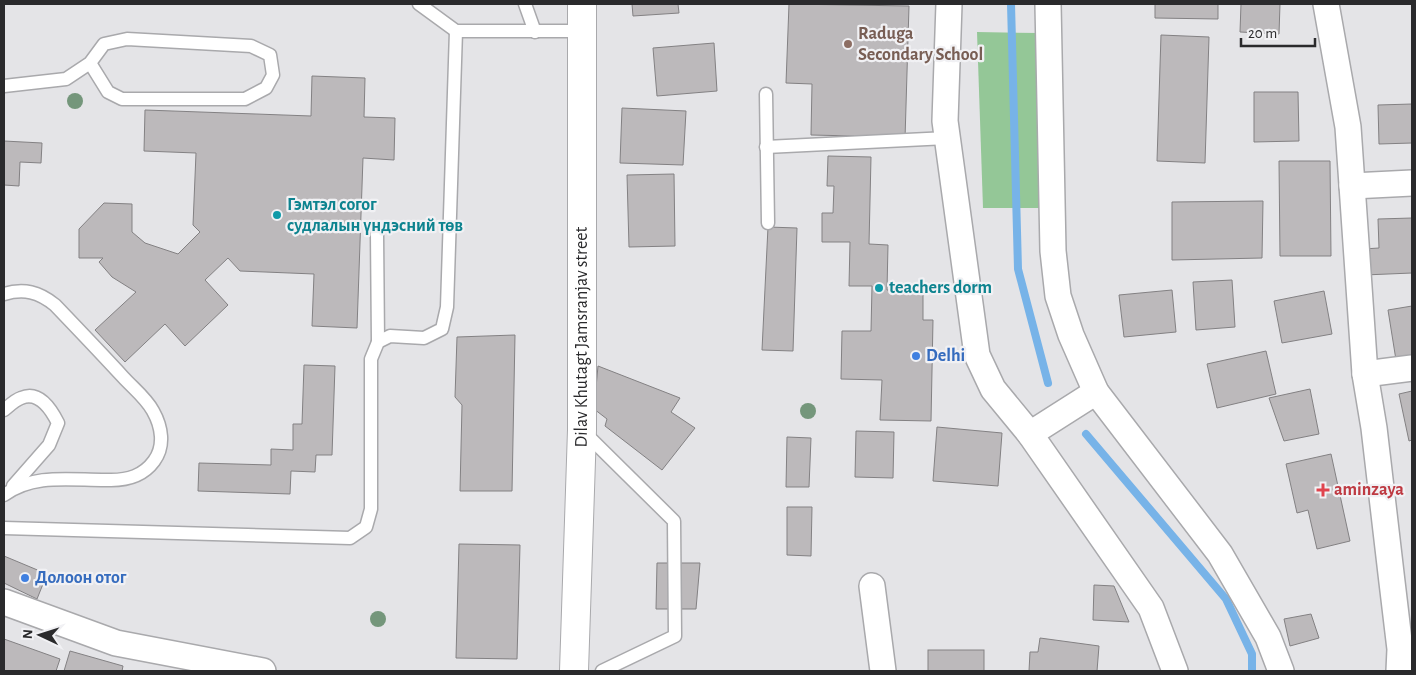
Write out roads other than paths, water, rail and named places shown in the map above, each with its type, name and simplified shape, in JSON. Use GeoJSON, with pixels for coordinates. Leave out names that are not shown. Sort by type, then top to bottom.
{"type":"FeatureCollection","features":[{"type":"Feature","properties":{"kind":"main road","name":"Dilav Khutagt Jamsranjav street"},"geometry":{"type":"LineString","coordinates":[[574,671],[582,430],[582,4]]}},
{"type":"Feature","properties":{"kind":"street"},"geometry":{"type":"LineString","coordinates":[[949,4],[945,121],[977,355],[993,389],[1030,434],[1151,608],[1175,671]]}},
{"type":"Feature","properties":{"kind":"street"},"geometry":{"type":"LineString","coordinates":[[1048,4],[1053,252],[1058,296],[1071,335],[1096,392],[1220,554],[1268,637],[1281,671]]}},
{"type":"Feature","properties":{"kind":"street"},"geometry":{"type":"LineString","coordinates":[[1326,4],[1348,127],[1365,374],[1374,428],[1400,649],[1399,671]]}},
{"type":"Feature","properties":{"kind":"street"},"geometry":{"type":"LineString","coordinates":[[1352,186],[1412,183]]}},
{"type":"Feature","properties":{"kind":"street"},"geometry":{"type":"LineString","coordinates":[[1365,374],[1412,368]]}},
{"type":"Feature","properties":{"kind":"street"},"geometry":{"type":"LineString","coordinates":[[1030,434],[1096,392]]}},
{"type":"Feature","properties":{"kind":"street"},"geometry":{"type":"LineString","coordinates":[[872,586],[884,671]]}},
{"type":"Feature","properties":{"kind":"street"},"geometry":{"type":"LineString","coordinates":[[4,602],[116,643],[263,671]]}},
{"type":"Feature","properties":{"kind":"lane"},"geometry":{"type":"LineString","coordinates":[[419,4],[456,31],[582,31]]}},
{"type":"Feature","properties":{"kind":"lane"},"geometry":{"type":"LineString","coordinates":[[525,4],[535,32]]}},
{"type":"Feature","properties":{"kind":"lane"},"geometry":{"type":"LineString","coordinates":[[378,342],[390,336],[424,338],[442,330],[447,307],[456,31]]}},
{"type":"Feature","properties":{"kind":"lane"},"geometry":{"type":"LineString","coordinates":[[4,86],[66,79],[90,63],[104,44],[127,39],[250,46],[270,55],[273,75],[266,88],[245,98],[122,99],[108,92],[90,63]]}},
{"type":"Feature","properties":{"kind":"lane"},"geometry":{"type":"LineString","coordinates":[[766,94],[768,224]]}},
{"type":"Feature","properties":{"kind":"lane"},"geometry":{"type":"LineString","coordinates":[[766,148],[947,138]]}},
{"type":"Feature","properties":{"kind":"lane"},"geometry":{"type":"LineString","coordinates":[[4,528],[350,538],[366,527],[371,508],[371,359],[378,342],[377,234]]}},
{"type":"Feature","properties":{"kind":"lane"},"geometry":{"type":"LineString","coordinates":[[4,294],[16,291],[31,292],[47,298],[55,305],[150,405],[162,439],[157,456],[152,464],[132,478],[89,481],[44,480],[28,483],[7,492]]}},
{"type":"Feature","properties":{"kind":"lane"},"geometry":{"type":"LineString","coordinates":[[4,410],[21,397],[37,398],[50,407],[58,423],[57,430],[49,446],[7,492]]}},
{"type":"Feature","properties":{"kind":"lane"},"geometry":{"type":"LineString","coordinates":[[582,430],[674,521],[675,636],[602,671]]}},
{"type":"Feature","properties":{"kind":"waterway"},"geometry":{"type":"LineString","coordinates":[[1011,4],[1018,269],[1048,383]]}},
{"type":"Feature","properties":{"kind":"waterway"},"geometry":{"type":"LineString","coordinates":[[1086,434],[1226,599],[1252,654],[1252,671]]}},
{"type":"Feature","properties":{"kind":"place","name":"Raduga Secondary School"},"geometry":{"type":"Point","coordinates":[848,44]}},
{"type":"Feature","properties":{"kind":"place","name":"Гэмтэл согог судлалын үндэсний төв"},"geometry":{"type":"Point","coordinates":[277,215]}},
{"type":"Feature","properties":{"kind":"place","name":"teachers dorm"},"geometry":{"type":"Point","coordinates":[879,288]}},
{"type":"Feature","properties":{"kind":"place","name":"Delhi"},"geometry":{"type":"Point","coordinates":[916,356]}},
{"type":"Feature","properties":{"kind":"place","name":"aminzaya"},"geometry":{"type":"Point","coordinates":[1323,490]}},
{"type":"Feature","properties":{"kind":"place","name":"Долоон отог"},"geometry":{"type":"Point","coordinates":[25,578]}}]}
